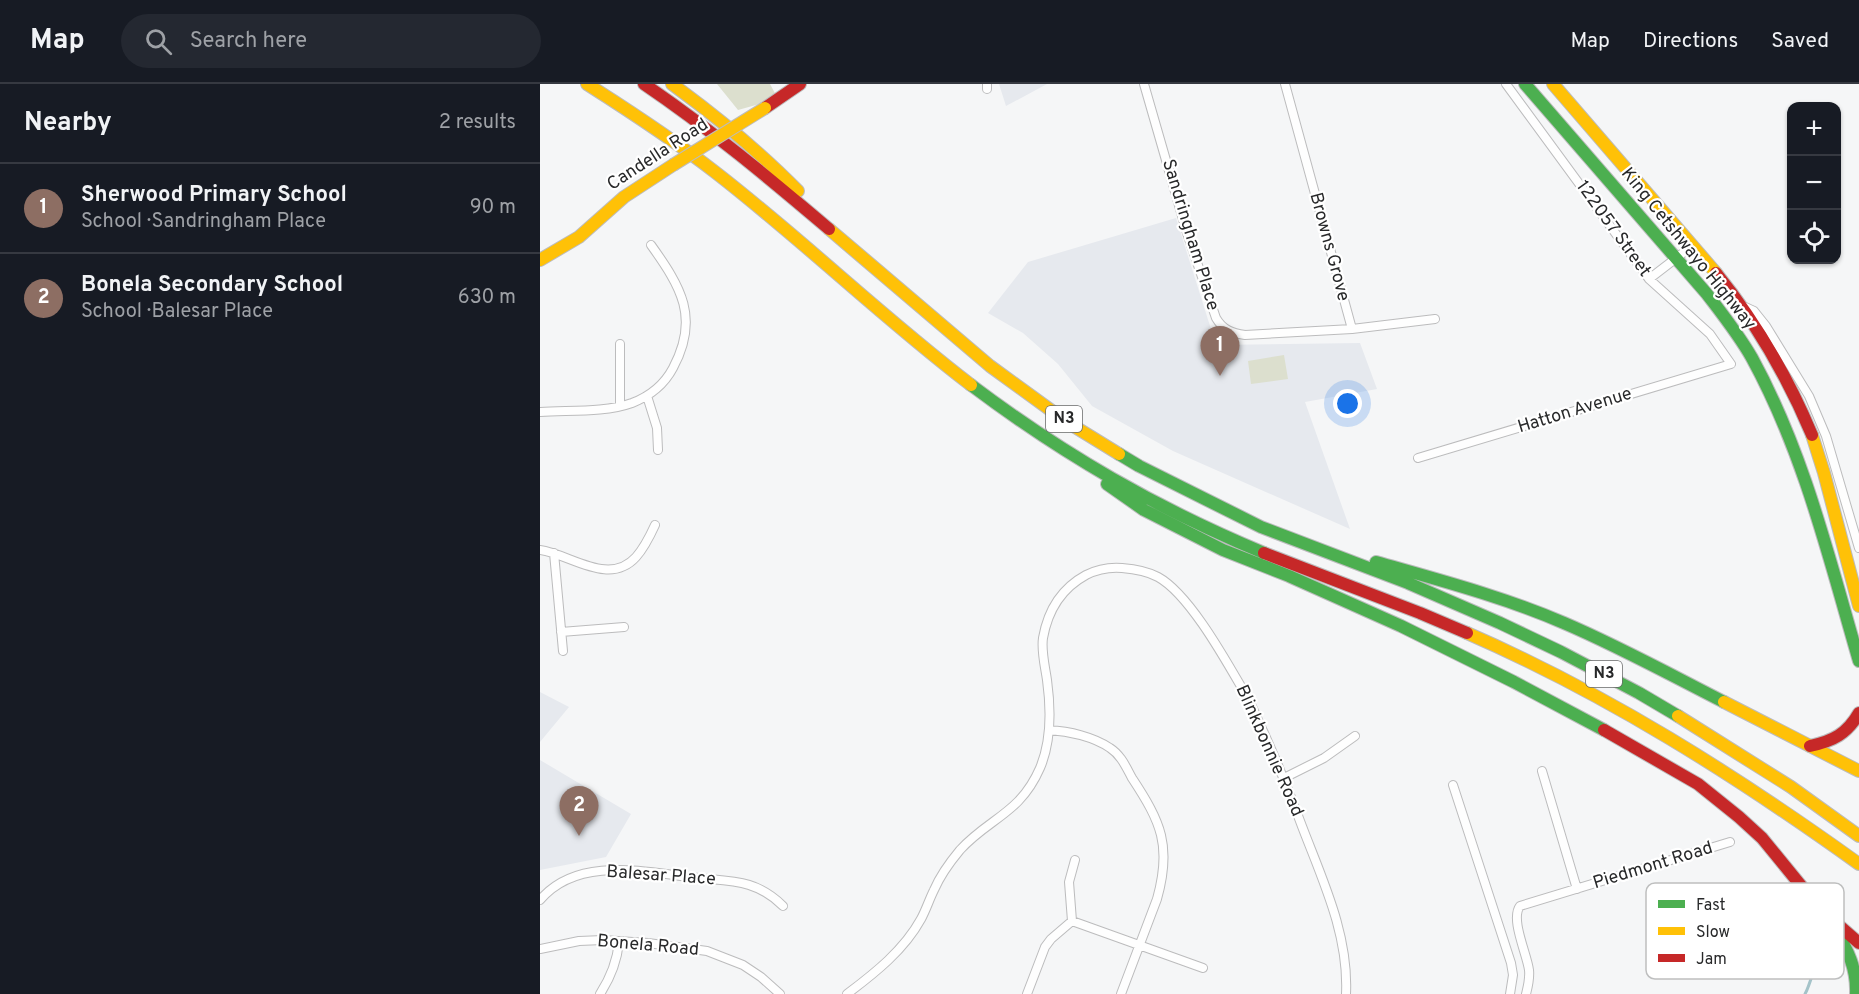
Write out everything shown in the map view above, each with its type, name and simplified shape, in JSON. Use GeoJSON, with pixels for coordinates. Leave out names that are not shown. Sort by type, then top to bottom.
{"type":"FeatureCollection","features":[{"type":"Feature","properties":{"kind":"main road","name":"N3"},"geometry":{"type":"LineString","coordinates":[[587,84],[669,137],[728,180],[950,370],[1011,416],[1079,460],[1213,531],[1450,625],[1564,678],[1615,705],[1712,763],[1859,864]]}},
{"type":"Feature","properties":{"kind":"main road","name":"N3"},"geometry":{"type":"LineString","coordinates":[[644,84],[747,159],[990,366],[1067,422],[1139,466],[1260,527],[1408,583],[1500,622],[1562,652],[1639,693],[1696,727],[1833,815],[1859,836]]}},
{"type":"Feature","properties":{"kind":"main road"},"geometry":{"type":"LineString","coordinates":[[672,84],[770,161],[847,244]]}},
{"type":"Feature","properties":{"kind":"main road","name":"Candella Road"},"geometry":{"type":"LineString","coordinates":[[540,260],[579,237],[624,197],[800,84]]}},
{"type":"Feature","properties":{"kind":"main road","name":"King Cetshwayo Highway"},"geometry":{"type":"LineString","coordinates":[[1526,84],[1676,258],[1730,324],[1750,354],[1778,408],[1798,456],[1859,661]]}},
{"type":"Feature","properties":{"kind":"main road","name":"King Cetshwayo Highway"},"geometry":{"type":"LineString","coordinates":[[1553,84],[1718,275],[1741,305],[1782,373],[1800,407],[1815,444],[1859,606]]}},
{"type":"Feature","properties":{"kind":"main road"},"geometry":{"type":"LineString","coordinates":[[1079,460],[1111,487],[1144,510],[1223,549],[1401,626],[1579,716],[1698,784],[1762,838],[1799,883]]}},
{"type":"Feature","properties":{"kind":"main road"},"geometry":{"type":"LineString","coordinates":[[1311,548],[1422,575],[1562,622],[1612,645],[1859,771]]}},
{"type":"Feature","properties":{"kind":"main road"},"geometry":{"type":"LineString","coordinates":[[1810,746],[1831,742],[1842,736],[1852,726],[1859,713]]}},
{"type":"Feature","properties":{"kind":"main road"},"geometry":{"type":"LineString","coordinates":[[1844,930],[1859,943]]}},
{"type":"Feature","properties":{"kind":"main road"},"geometry":{"type":"LineString","coordinates":[[1844,944],[1852,955],[1859,978],[1856,994]]}},
{"type":"Feature","properties":{"kind":"street","name":"Sandringham Place"},"geometry":{"type":"LineString","coordinates":[[1144,84],[1187,232],[1221,327],[1245,335],[1352,329]]}},
{"type":"Feature","properties":{"kind":"street","name":"Browns Grove"},"geometry":{"type":"LineString","coordinates":[[1285,84],[1352,329]]}},
{"type":"Feature","properties":{"kind":"street","name":"122057 Street"},"geometry":{"type":"LineString","coordinates":[[1506,84],[1649,279],[1710,334],[1731,364]]}},
{"type":"Feature","properties":{"kind":"street"},"geometry":{"type":"LineString","coordinates":[[540,412],[602,409],[631,403],[652,393],[668,377],[681,355],[686,339],[687,317],[682,298],[669,272],[651,245]]}},
{"type":"Feature","properties":{"kind":"street"},"geometry":{"type":"LineString","coordinates":[[1649,279],[1692,246]]}},
{"type":"Feature","properties":{"kind":"street"},"geometry":{"type":"LineString","coordinates":[[1741,305],[1754,310],[1766,326],[1809,396],[1826,436],[1859,548]]}},
{"type":"Feature","properties":{"kind":"street"},"geometry":{"type":"LineString","coordinates":[[1352,329],[1435,319]]}},
{"type":"Feature","properties":{"kind":"street"},"geometry":{"type":"LineString","coordinates":[[620,344],[620,405]]}},
{"type":"Feature","properties":{"kind":"street","name":"Hatton Avenue"},"geometry":{"type":"LineString","coordinates":[[1418,458],[1731,364]]}},
{"type":"Feature","properties":{"kind":"street"},"geometry":{"type":"LineString","coordinates":[[647,396],[657,428],[658,450]]}},
{"type":"Feature","properties":{"kind":"street"},"geometry":{"type":"LineString","coordinates":[[540,550],[595,568],[612,569],[624,566],[636,557],[655,525]]}},
{"type":"Feature","properties":{"kind":"street"},"geometry":{"type":"LineString","coordinates":[[554,553],[563,651]]}},
{"type":"Feature","properties":{"kind":"street","name":"Blinkbonnie Road"},"geometry":{"type":"LineString","coordinates":[[847,994],[905,944],[922,918],[935,887],[960,850],[1020,802],[1030,787],[1041,766],[1049,730],[1051,704],[1042,642],[1052,608],[1061,595],[1077,580],[1096,570],[1116,568],[1136,569],[1167,583],[1183,599],[1213,640],[1248,697],[1284,778],[1335,913],[1343,943],[1346,994]]}},
{"type":"Feature","properties":{"kind":"street"},"geometry":{"type":"LineString","coordinates":[[561,632],[624,627]]}},
{"type":"Feature","properties":{"kind":"street"},"geometry":{"type":"LineString","coordinates":[[1049,730],[1063,731],[1099,741],[1112,749],[1119,756],[1154,814],[1160,829],[1164,850],[1164,868],[1157,899],[1121,994]]}},
{"type":"Feature","properties":{"kind":"street"},"geometry":{"type":"LineString","coordinates":[[1284,778],[1324,758],[1355,736]]}},
{"type":"Feature","properties":{"kind":"street","name":"Piedmont Road"},"geometry":{"type":"LineString","coordinates":[[1542,771],[1577,889]]}},
{"type":"Feature","properties":{"kind":"street"},"geometry":{"type":"LineString","coordinates":[[1453,785],[1511,963],[1513,975],[1510,994]]}},
{"type":"Feature","properties":{"kind":"street","name":"Piedmont Road"},"geometry":{"type":"LineString","coordinates":[[1526,994],[1529,985],[1529,971],[1516,916],[1521,906],[1730,842]]}},
{"type":"Feature","properties":{"kind":"street"},"geometry":{"type":"LineString","coordinates":[[1072,921],[1069,882],[1075,860]]}},
{"type":"Feature","properties":{"kind":"street","name":"Balesar Place"},"geometry":{"type":"LineString","coordinates":[[540,900],[553,887],[575,877],[608,870],[629,870],[744,883],[771,893],[783,906]]}},
{"type":"Feature","properties":{"kind":"street"},"geometry":{"type":"LineString","coordinates":[[1072,921],[1203,968]]}},
{"type":"Feature","properties":{"kind":"street"},"geometry":{"type":"LineString","coordinates":[[1027,994],[1045,947],[1072,921]]}},
{"type":"Feature","properties":{"kind":"street","name":"Bonela Road"},"geometry":{"type":"LineString","coordinates":[[540,949],[579,941],[648,943],[707,951],[743,965],[780,994]]}},
{"type":"Feature","properties":{"kind":"street"},"geometry":{"type":"LineString","coordinates":[[600,994],[613,972],[619,942]]}},
{"type":"Feature","properties":{"kind":"shaded area"},"geometry":{"type":"Polygon","coordinates":[[[999,84],[1047,84],[1006,106],[999,84]]]}},
{"type":"Feature","properties":{"kind":"shaded area"},"geometry":{"type":"Polygon","coordinates":[[[1176,218],[1216,345],[1360,343],[1377,389],[1305,402],[1350,529],[1173,451],[1092,406],[1058,364],[1023,333],[988,313],[1028,262],[1176,218]]]}},
{"type":"Feature","properties":{"kind":"shaded area"},"geometry":{"type":"Polygon","coordinates":[[[540,692],[569,707],[540,742],[540,692]]]}},
{"type":"Feature","properties":{"kind":"shaded area"},"geometry":{"type":"Polygon","coordinates":[[[540,760],[631,814],[606,857],[540,870],[540,760]]]}},
{"type":"Feature","properties":{"kind":"green space"},"geometry":{"type":"Polygon","coordinates":[[[717,84],[770,84],[778,99],[738,110],[717,84]]]}},
{"type":"Feature","properties":{"kind":"green space"},"geometry":{"type":"Polygon","coordinates":[[[1284,355],[1288,379],[1251,384],[1248,361],[1284,355]]]}},
{"type":"Feature","properties":{"kind":"waterway"},"geometry":{"type":"LineString","coordinates":[[1805,994],[1811,979]]}},
{"type":"Feature","properties":{"kind":"traffic: fast"},"geometry":{"type":"LineString","coordinates":[[1525,84],[1707,294],[1752,358],[1801,468],[1859,661]]}},
{"type":"Feature","properties":{"kind":"traffic: fast"},"geometry":{"type":"LineString","coordinates":[[971,385],[1076,457],[1148,499],[1264,553]]}},
{"type":"Feature","properties":{"kind":"traffic: fast"},"geometry":{"type":"LineString","coordinates":[[1119,454],[1261,527],[1408,583],[1500,623],[1561,652],[1678,716]]}},
{"type":"Feature","properties":{"kind":"traffic: fast"},"geometry":{"type":"LineString","coordinates":[[1107,484],[1144,510],[1223,550],[1289,576],[1401,626],[1604,730]]}},
{"type":"Feature","properties":{"kind":"traffic: fast"},"geometry":{"type":"LineString","coordinates":[[1376,562],[1518,605],[1564,623],[1724,702]]}},
{"type":"Feature","properties":{"kind":"traffic: fast"},"geometry":{"type":"LineString","coordinates":[[1844,946],[1851,960],[1856,994]]}},
{"type":"Feature","properties":{"kind":"traffic: slow"},"geometry":{"type":"LineString","coordinates":[[587,84],[652,126],[715,172],[971,385]]}},
{"type":"Feature","properties":{"kind":"traffic: slow"},"geometry":{"type":"LineString","coordinates":[[672,84],[737,135],[798,191]]}},
{"type":"Feature","properties":{"kind":"traffic: slow"},"geometry":{"type":"LineString","coordinates":[[1553,84],[1716,273]]}},
{"type":"Feature","properties":{"kind":"traffic: slow"},"geometry":{"type":"LineString","coordinates":[[673,165],[765,108]]}},
{"type":"Feature","properties":{"kind":"traffic: slow"},"geometry":{"type":"LineString","coordinates":[[540,260],[579,237],[624,197],[673,165]]}},
{"type":"Feature","properties":{"kind":"traffic: slow"},"geometry":{"type":"LineString","coordinates":[[829,229],[990,366],[1067,422],[1119,454]]}},
{"type":"Feature","properties":{"kind":"traffic: slow"},"geometry":{"type":"LineString","coordinates":[[1812,435],[1859,606]]}},
{"type":"Feature","properties":{"kind":"traffic: slow"},"geometry":{"type":"LineString","coordinates":[[1467,633],[1570,682],[1620,709],[1765,799],[1859,864]]}},
{"type":"Feature","properties":{"kind":"traffic: slow"},"geometry":{"type":"LineString","coordinates":[[1724,702],[1859,771]]}},
{"type":"Feature","properties":{"kind":"traffic: slow"},"geometry":{"type":"LineString","coordinates":[[1678,716],[1791,787],[1859,836]]}},
{"type":"Feature","properties":{"kind":"traffic: jam"},"geometry":{"type":"LineString","coordinates":[[644,84],[761,172],[829,229]]}},
{"type":"Feature","properties":{"kind":"traffic: jam"},"geometry":{"type":"LineString","coordinates":[[765,108],[800,84]]}},
{"type":"Feature","properties":{"kind":"traffic: jam"},"geometry":{"type":"LineString","coordinates":[[1716,273],[1770,351],[1812,435]]}},
{"type":"Feature","properties":{"kind":"traffic: jam"},"geometry":{"type":"LineString","coordinates":[[1264,553],[1467,633]]}},
{"type":"Feature","properties":{"kind":"traffic: jam"},"geometry":{"type":"LineString","coordinates":[[1810,746],[1839,736],[1859,713]]}},
{"type":"Feature","properties":{"kind":"traffic: jam"},"geometry":{"type":"LineString","coordinates":[[1604,730],[1698,784],[1762,838],[1799,883]]}},
{"type":"Feature","properties":{"kind":"traffic: jam"},"geometry":{"type":"LineString","coordinates":[[1844,930],[1859,943]]}},
{"type":"Feature","properties":{"kind":"place","name":"Sherwood Primary School"},"geometry":{"type":"Point","coordinates":[1220,376]}},
{"type":"Feature","properties":{"kind":"place","name":"Bonela Secondary School"},"geometry":{"type":"Point","coordinates":[579,836]}}]}
